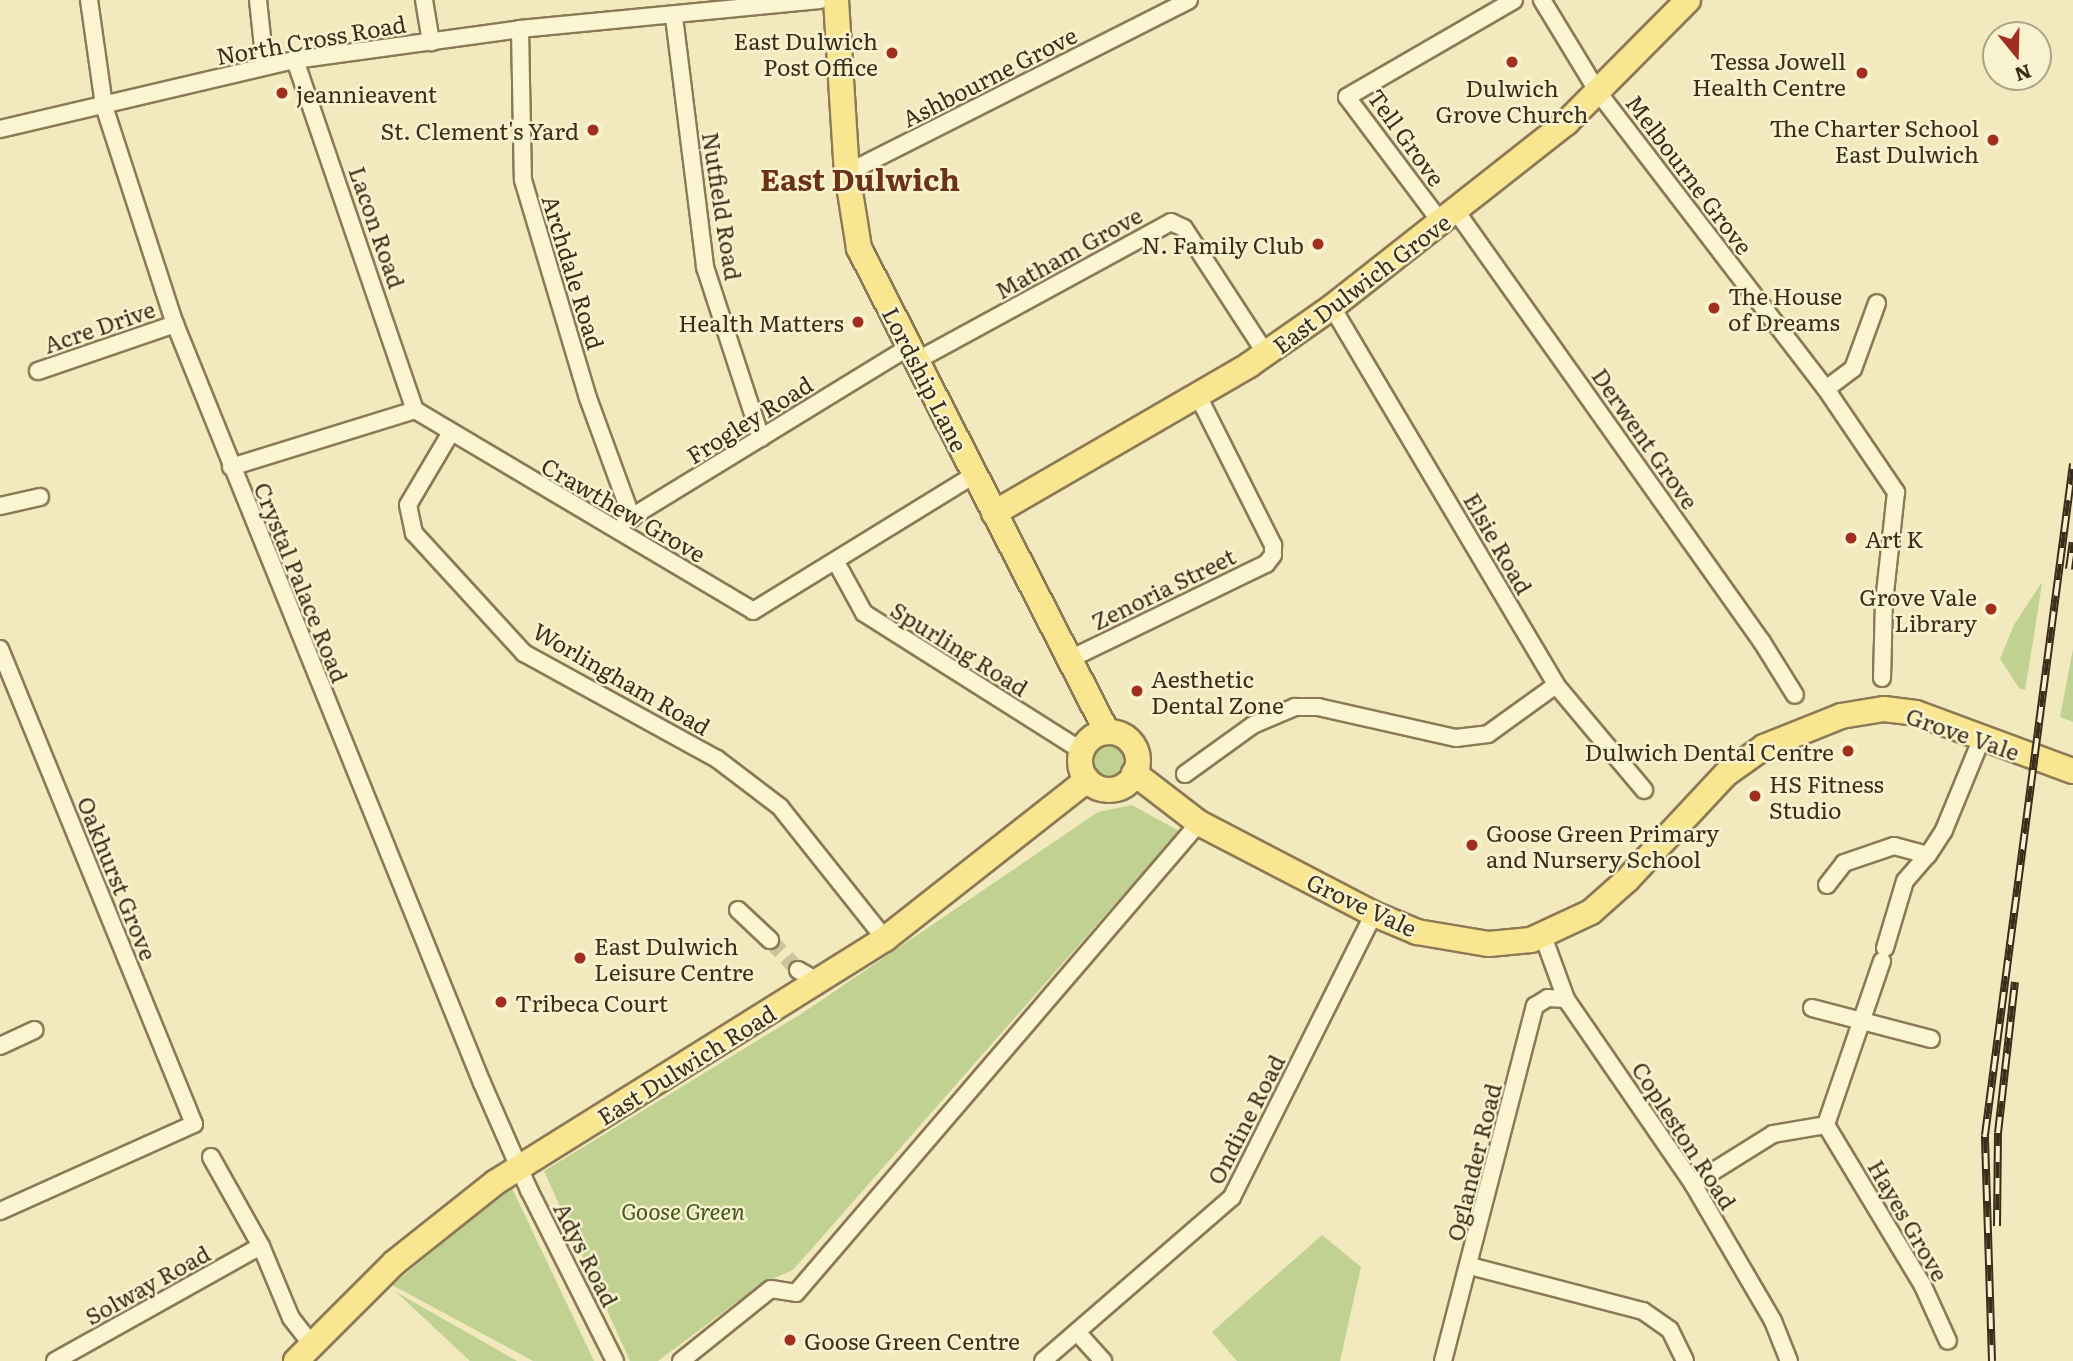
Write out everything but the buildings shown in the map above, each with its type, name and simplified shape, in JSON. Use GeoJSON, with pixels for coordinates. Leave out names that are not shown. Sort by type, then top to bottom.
{"type":"FeatureCollection","features":[{"type":"Feature","properties":{"kind":"main road","name":"Lordship Lane"},"geometry":{"type":"LineString","coordinates":[[836,0],[847,173],[859,248],[1107,732]]}},
{"type":"Feature","properties":{"kind":"main road","name":"East Dulwich Grove"},"geometry":{"type":"LineString","coordinates":[[994,513],[1198,396],[1266,354],[1332,307],[1448,216],[1598,92],[1688,0]]}},
{"type":"Feature","properties":{"kind":"main road","name":"Grove Vale"},"geometry":{"type":"LineString","coordinates":[[1134,774],[1199,823],[1374,914],[1417,932],[1471,943],[1520,943],[1543,936],[1602,904],[1726,774],[1764,747],[1809,726],[1866,711],[1901,710],[2073,771]]}},
{"type":"Feature","properties":{"kind":"main road"},"geometry":{"type":"LineString","coordinates":[[1107,732],[1121,734],[1133,745],[1138,761],[1134,774],[1124,785],[1108,789],[1087,780],[1080,766],[1082,751],[1089,740],[1107,732]]}},
{"type":"Feature","properties":{"kind":"main road","name":"East Dulwich Road"},"geometry":{"type":"LineString","coordinates":[[304,1353],[394,1264],[519,1167],[809,976],[885,939],[1087,780]]}},
{"type":"Feature","properties":{"kind":"street","name":"Crystal Palace Road"},"geometry":{"type":"LineString","coordinates":[[89,0],[104,106],[175,324],[231,467],[519,1167]]}},
{"type":"Feature","properties":{"kind":"street"},"geometry":{"type":"LineString","coordinates":[[258,0],[265,66]]}},
{"type":"Feature","properties":{"kind":"street"},"geometry":{"type":"LineString","coordinates":[[425,0],[431,42]]}},
{"type":"Feature","properties":{"kind":"street","name":"North Cross Road"},"geometry":{"type":"LineString","coordinates":[[0,129],[295,60],[520,29],[674,17],[820,0]]}},
{"type":"Feature","properties":{"kind":"street","name":"Ashbourne Grove"},"geometry":{"type":"LineString","coordinates":[[847,173],[1189,0]]}},
{"type":"Feature","properties":{"kind":"street","name":"Tell Grove"},"geometry":{"type":"LineString","coordinates":[[1448,216],[1347,97],[1514,0]]}},
{"type":"Feature","properties":{"kind":"street","name":"Melbourne Grove"},"geometry":{"type":"LineString","coordinates":[[1542,0],[1598,92],[1826,389],[1896,492],[1884,602],[1882,678]]}},
{"type":"Feature","properties":{"kind":"street","name":"Nutfield Road"},"geometry":{"type":"LineString","coordinates":[[674,17],[705,267],[761,438]]}},
{"type":"Feature","properties":{"kind":"street","name":"Archdale Road"},"geometry":{"type":"LineString","coordinates":[[520,29],[523,180],[588,398],[632,518]]}},
{"type":"Feature","properties":{"kind":"street","name":"Lacon Road"},"geometry":{"type":"LineString","coordinates":[[295,60],[415,410]]}},
{"type":"Feature","properties":{"kind":"street","name":"Derwent Grove"},"geometry":{"type":"LineString","coordinates":[[1448,216],[1749,622],[1795,695]]}},
{"type":"Feature","properties":{"kind":"street","name":"Matham Grove"},"geometry":{"type":"LineString","coordinates":[[913,354],[1171,222],[1184,228],[1266,354]]}},
{"type":"Feature","properties":{"kind":"street"},"geometry":{"type":"LineString","coordinates":[[1826,389],[1853,369],[1877,303]]}},
{"type":"Feature","properties":{"kind":"street","name":"Elsie Road"},"geometry":{"type":"LineString","coordinates":[[1332,307],[1556,685],[1644,790]]}},
{"type":"Feature","properties":{"kind":"street","name":"Acre Drive"},"geometry":{"type":"LineString","coordinates":[[38,371],[175,324]]}},
{"type":"Feature","properties":{"kind":"street","name":"Frogley Road"},"geometry":{"type":"LineString","coordinates":[[611,527],[632,518],[761,438],[913,354]]}},
{"type":"Feature","properties":{"kind":"street","name":"Zenoria Street"},"geometry":{"type":"LineString","coordinates":[[1070,659],[1266,564],[1273,555],[1273,545],[1198,396]]}},
{"type":"Feature","properties":{"kind":"street"},"geometry":{"type":"LineString","coordinates":[[231,467],[415,410]]}},
{"type":"Feature","properties":{"kind":"street","name":"Crawthew Grove"},"geometry":{"type":"LineString","coordinates":[[415,410],[450,434],[753,611],[974,475]]}},
{"type":"Feature","properties":{"kind":"street","name":"Worlingham Road"},"geometry":{"type":"LineString","coordinates":[[450,434],[408,505],[414,533],[524,653],[717,759],[780,807],[885,939]]}},
{"type":"Feature","properties":{"kind":"street"},"geometry":{"type":"LineString","coordinates":[[0,506],[40,496]]}},
{"type":"Feature","properties":{"kind":"street","name":"Spurling Road"},"geometry":{"type":"LineString","coordinates":[[836,562],[864,614],[1082,751]]}},
{"type":"Feature","properties":{"kind":"street","name":"Oakhurst Grove"},"geometry":{"type":"LineString","coordinates":[[0,649],[194,1124],[0,1212]]}},
{"type":"Feature","properties":{"kind":"street"},"geometry":{"type":"LineString","coordinates":[[1185,774],[1253,725],[1295,707],[1318,707],[1456,738],[1488,734],[1556,685]]}},
{"type":"Feature","properties":{"kind":"street"},"geometry":{"type":"LineString","coordinates":[[1693,1184],[1773,1133],[1826,1125],[1864,1022],[1905,881],[1928,855],[1944,830],[1982,738]]}},
{"type":"Feature","properties":{"kind":"street"},"geometry":{"type":"LineString","coordinates":[[681,1361],[771,1289],[796,1293],[1199,823]]}},
{"type":"Feature","properties":{"kind":"street"},"geometry":{"type":"LineString","coordinates":[[1827,885],[1844,863],[1894,846],[1928,855]]}},
{"type":"Feature","properties":{"kind":"street"},"geometry":{"type":"LineString","coordinates":[[738,910],[770,940]]}},
{"type":"Feature","properties":{"kind":"street","name":"Ondine Road"},"geometry":{"type":"LineString","coordinates":[[1044,1361],[1232,1197],[1374,914]]}},
{"type":"Feature","properties":{"kind":"street","name":"Copleston Road"},"geometry":{"type":"LineString","coordinates":[[1543,936],[1549,964],[1566,999],[1693,1184],[1773,1321],[1789,1361]]}},
{"type":"Feature","properties":{"kind":"street","name":"Oglander Road"},"geometry":{"type":"LineString","coordinates":[[1443,1361],[1470,1266],[1535,1006],[1548,998],[1566,999]]}},
{"type":"Feature","properties":{"kind":"street"},"geometry":{"type":"LineString","coordinates":[[1812,1008],[1931,1039]]}},
{"type":"Feature","properties":{"kind":"street"},"geometry":{"type":"LineString","coordinates":[[0,1045],[34,1030]]}},
{"type":"Feature","properties":{"kind":"street","name":"Hayes Grove"},"geometry":{"type":"LineString","coordinates":[[1826,1125],[1916,1275],[1948,1341]]}},
{"type":"Feature","properties":{"kind":"street"},"geometry":{"type":"LineString","coordinates":[[211,1157],[261,1246],[304,1353]]}},
{"type":"Feature","properties":{"kind":"street","name":"Adys Road"},"geometry":{"type":"LineString","coordinates":[[519,1167],[615,1361]]}},
{"type":"Feature","properties":{"kind":"street","name":"Solway Road"},"geometry":{"type":"LineString","coordinates":[[55,1361],[261,1246]]}},
{"type":"Feature","properties":{"kind":"street"},"geometry":{"type":"LineString","coordinates":[[1470,1266],[1643,1311],[1671,1330],[1685,1361]]}},
{"type":"Feature","properties":{"kind":"street"},"geometry":{"type":"LineString","coordinates":[[1077,1332],[1103,1361]]}},
{"type":"Feature","properties":{"kind":"green space"},"geometry":{"type":"Polygon","coordinates":[[[2042,582],[2025,690],[2019,688],[2000,659],[2014,625],[2042,582]]]}},
{"type":"Feature","properties":{"kind":"green space"},"geometry":{"type":"Polygon","coordinates":[[[2073,649],[2073,722],[2060,717],[2073,649]]]}},
{"type":"Feature","properties":{"kind":"green space"},"geometry":{"type":"Polygon","coordinates":[[[1109,742],[1122,748],[1128,761],[1122,774],[1109,780],[1096,774],[1090,761],[1096,748],[1109,742]]]}},
{"type":"Feature","properties":{"kind":"green space","name":"Goose Green"},"geometry":{"type":"Polygon","coordinates":[[[1132,805],[1179,831],[793,1270],[761,1284],[658,1361],[630,1361],[544,1171],[804,1012],[1098,812],[1132,805]]]}},
{"type":"Feature","properties":{"kind":"green space"},"geometry":{"type":"Polygon","coordinates":[[[511,1186],[594,1361],[533,1361],[392,1285],[511,1186]]]}},
{"type":"Feature","properties":{"kind":"green space"},"geometry":{"type":"Polygon","coordinates":[[[1322,1235],[1361,1267],[1340,1361],[1237,1361],[1212,1332],[1322,1235]]]}},
{"type":"Feature","properties":{"kind":"green space"},"geometry":{"type":"Polygon","coordinates":[[[396,1292],[517,1361],[470,1361],[396,1292]]]}},
{"type":"Feature","properties":{"kind":"tunnel"},"geometry":{"type":"LineString","coordinates":[[770,940],[798,970]]}},
{"type":"Feature","properties":{"kind":"railway"},"geometry":{"type":"LineString","coordinates":[[1992,1361],[1985,1135],[2073,464]]}},
{"type":"Feature","properties":{"kind":"railway"},"geometry":{"type":"LineString","coordinates":[[2069,569],[2073,542]]}},
{"type":"Feature","properties":{"kind":"railway"},"geometry":{"type":"LineString","coordinates":[[1997,1226],[1998,1133],[2015,982]]}},
{"type":"Feature","properties":{"kind":"place","name":"East Dulwich Post Office"},"geometry":{"type":"Point","coordinates":[892,53]}},
{"type":"Feature","properties":{"kind":"place","name":"Dulwich Grove Church"},"geometry":{"type":"Point","coordinates":[1512,62]}},
{"type":"Feature","properties":{"kind":"place","name":"Tessa Jowell Health Centre"},"geometry":{"type":"Point","coordinates":[1862,73]}},
{"type":"Feature","properties":{"kind":"place","name":"jeannieavent"},"geometry":{"type":"Point","coordinates":[282,93]}},
{"type":"Feature","properties":{"kind":"place","name":"St. Clement's Yard"},"geometry":{"type":"Point","coordinates":[593,130]}},
{"type":"Feature","properties":{"kind":"place","name":"The Charter School East Dulwich"},"geometry":{"type":"Point","coordinates":[1993,140]}},
{"type":"Feature","properties":{"kind":"place","name":"N. Family Club"},"geometry":{"type":"Point","coordinates":[1318,244]}},
{"type":"Feature","properties":{"kind":"place","name":"The House of Dreams"},"geometry":{"type":"Point","coordinates":[1714,308]}},
{"type":"Feature","properties":{"kind":"place","name":"Health Matters"},"geometry":{"type":"Point","coordinates":[858,322]}},
{"type":"Feature","properties":{"kind":"place","name":"Art K"},"geometry":{"type":"Point","coordinates":[1851,538]}},
{"type":"Feature","properties":{"kind":"place","name":"Grove Vale Library"},"geometry":{"type":"Point","coordinates":[1991,609]}},
{"type":"Feature","properties":{"kind":"place","name":"Aesthetic Dental Zone"},"geometry":{"type":"Point","coordinates":[1137,691]}},
{"type":"Feature","properties":{"kind":"place","name":"Dulwich Dental Centre"},"geometry":{"type":"Point","coordinates":[1848,751]}},
{"type":"Feature","properties":{"kind":"place","name":"HS Fitness Studio"},"geometry":{"type":"Point","coordinates":[1755,796]}},
{"type":"Feature","properties":{"kind":"place","name":"Goose Green Primary and Nursery School"},"geometry":{"type":"Point","coordinates":[1472,845]}},
{"type":"Feature","properties":{"kind":"place","name":"East Dulwich Leisure Centre"},"geometry":{"type":"Point","coordinates":[580,958]}},
{"type":"Feature","properties":{"kind":"place","name":"Tribeca Court"},"geometry":{"type":"Point","coordinates":[501,1002]}},
{"type":"Feature","properties":{"kind":"place","name":"Goose Green Centre"},"geometry":{"type":"Point","coordinates":[790,1340]}},
{"type":"Feature","properties":{"kind":"district","name":"East Dulwich"},"geometry":{"type":"Point","coordinates":[860,178]}}]}
